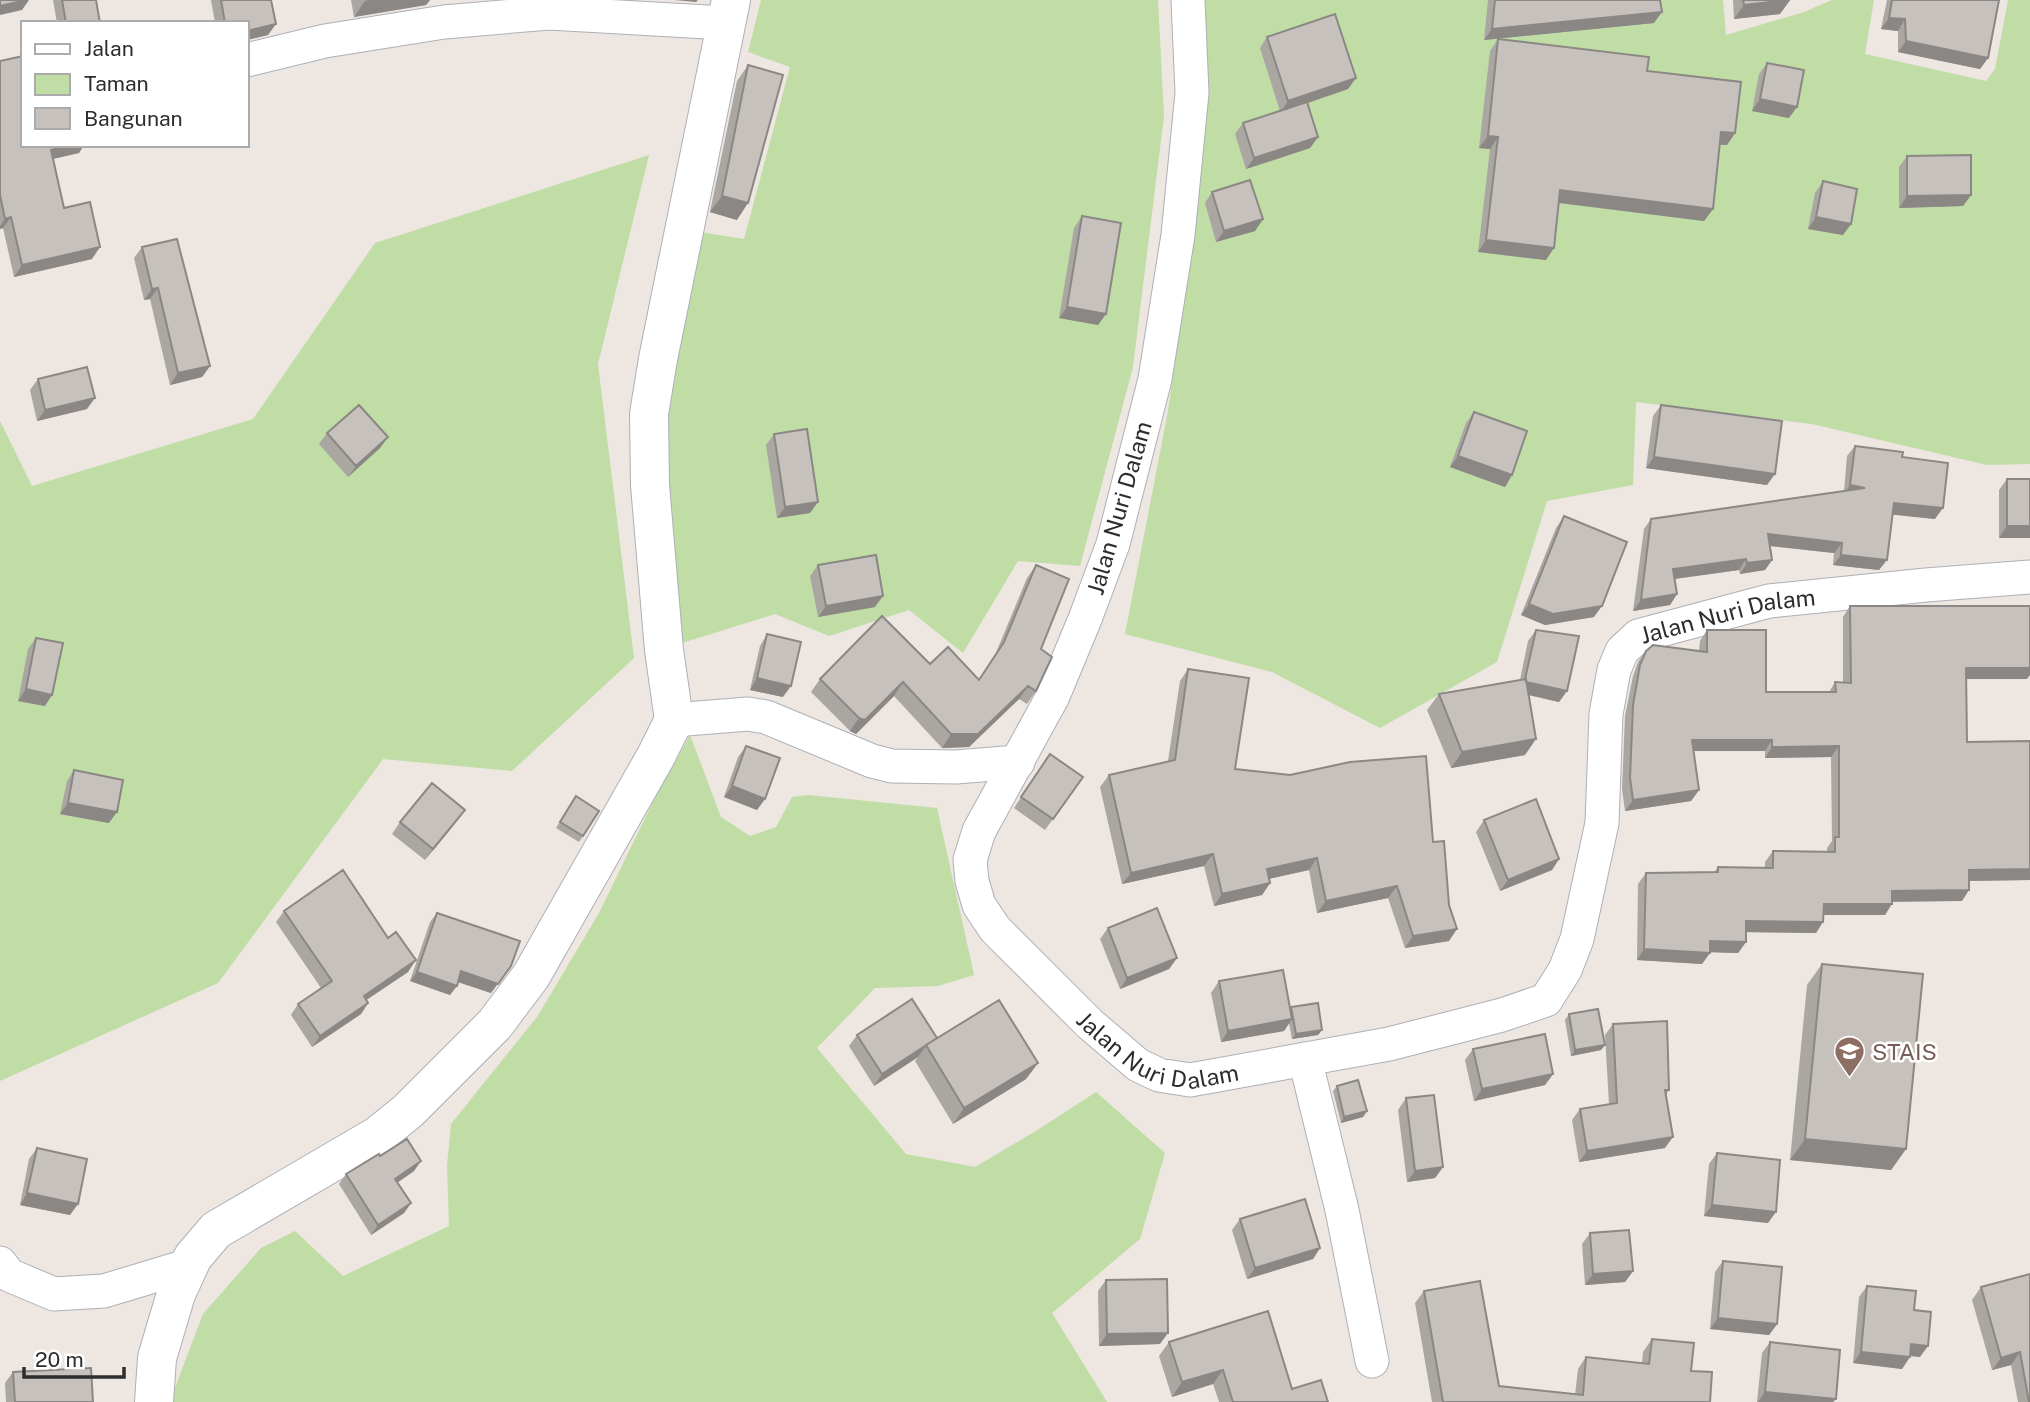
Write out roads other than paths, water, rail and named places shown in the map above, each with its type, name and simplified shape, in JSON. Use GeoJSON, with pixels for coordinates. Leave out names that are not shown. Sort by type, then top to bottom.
{"type":"FeatureCollection","features":[{"type":"Feature","properties":{"kind":"main road"},"geometry":{"type":"LineString","coordinates":[[154,1402],[157,1359],[176,1294],[193,1257],[216,1230],[377,1136],[408,1111],[495,1024],[531,976],[674,720],[664,650],[651,499],[649,414],[728,11]]}},
{"type":"Feature","properties":{"kind":"street","name":"Jalan Nuri Dalam"},"geometry":{"type":"LineString","coordinates":[[1188,0],[1192,93],[1178,235],[1155,379],[1113,544],[1085,620],[1053,696],[979,831],[970,860],[972,881],[979,905],[995,929],[1121,1052],[1138,1065],[1159,1075],[1190,1080],[1389,1044],[1502,1015],[1546,1000],[1565,970],[1577,939],[1602,823],[1606,714],[1614,670],[1622,651],[1638,636],[1769,601],[1926,584],[2030,577]]}},
{"type":"Feature","properties":{"kind":"street"},"geometry":{"type":"LineString","coordinates":[[248,61],[325,41],[444,22],[548,13],[728,11]]}},
{"type":"Feature","properties":{"kind":"street"},"geometry":{"type":"LineString","coordinates":[[674,720],[748,714],[766,717],[872,761],[892,766],[956,767],[1018,762]]}},
{"type":"Feature","properties":{"kind":"street"},"geometry":{"type":"LineString","coordinates":[[1305,1059],[1342,1210],[1372,1361]]}},
{"type":"Feature","properties":{"kind":"street"},"geometry":{"type":"LineString","coordinates":[[0,1263],[9,1275],[54,1294],[104,1290],[190,1265]]}},
{"type":"Feature","properties":{"kind":"place","name":"STAIS"},"geometry":{"type":"Point","coordinates":[1849,1078]}}]}
